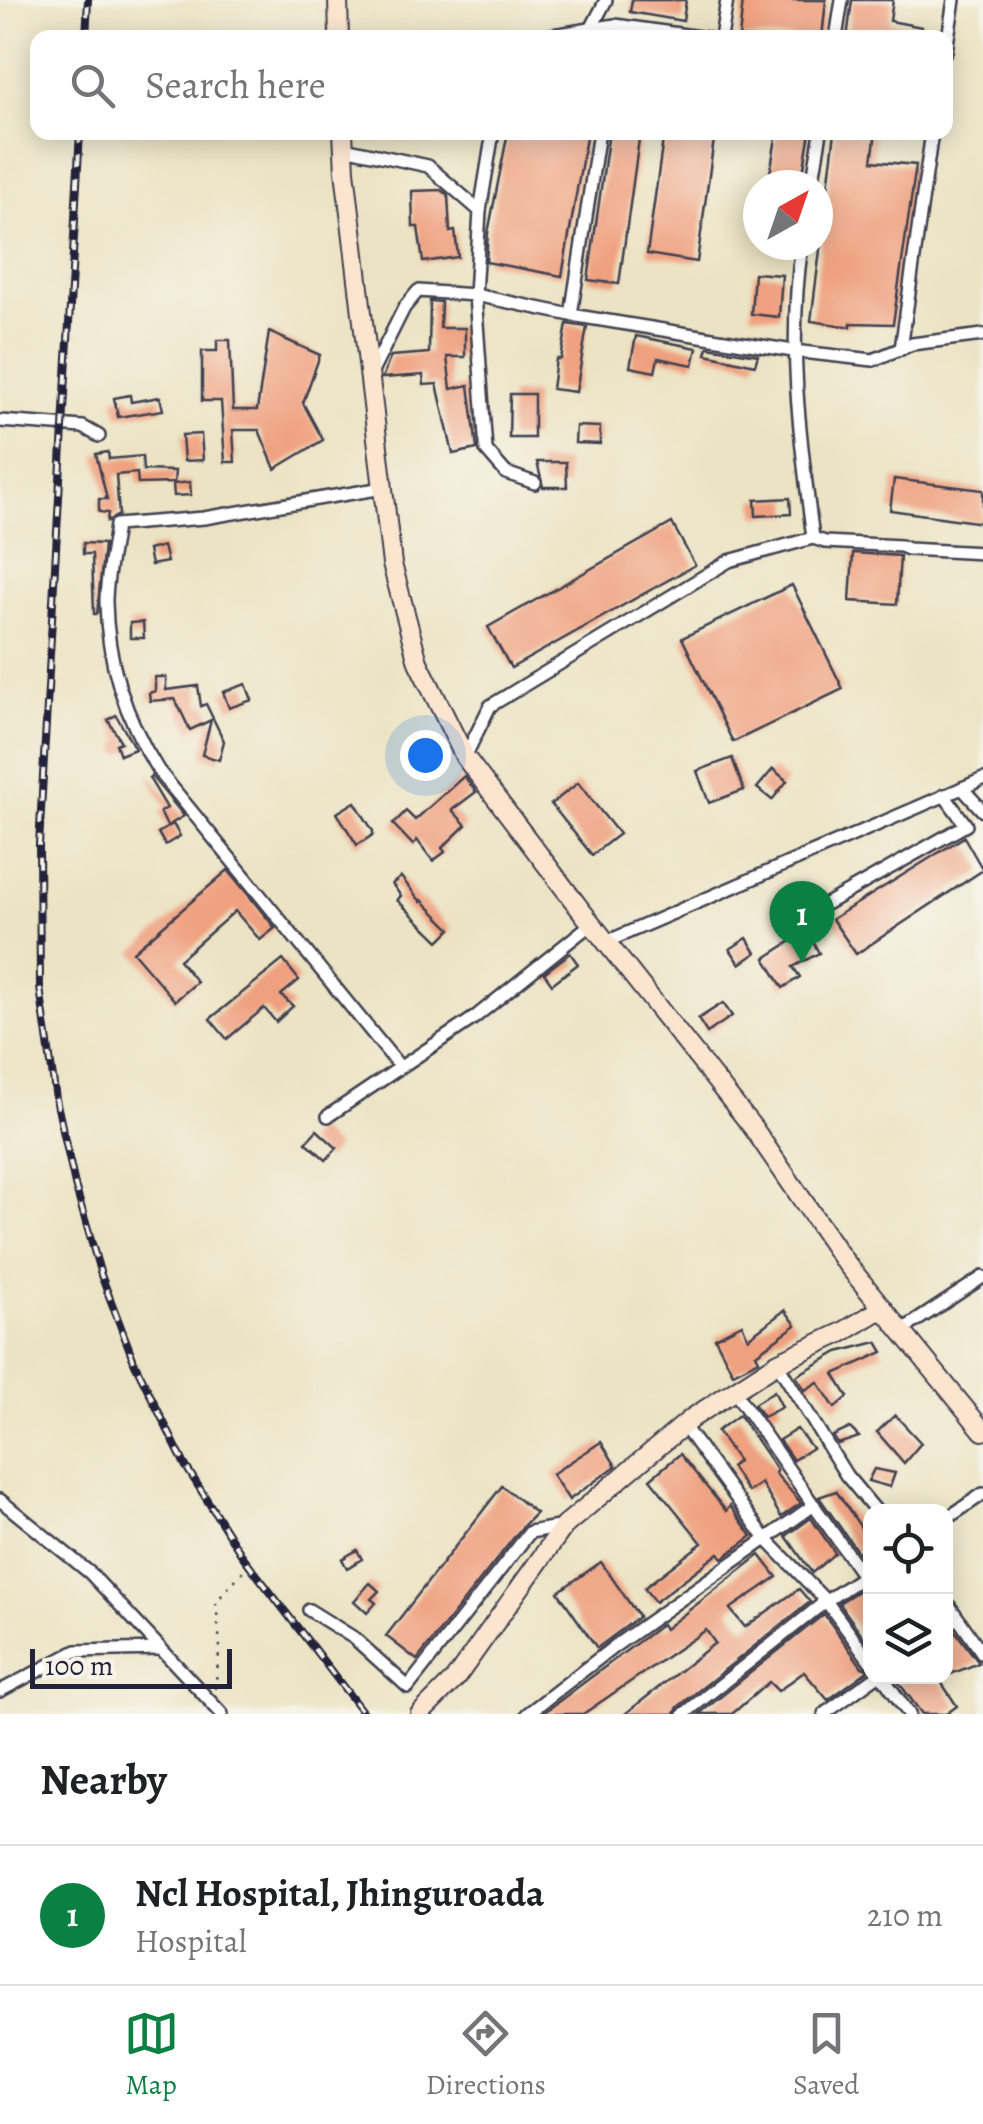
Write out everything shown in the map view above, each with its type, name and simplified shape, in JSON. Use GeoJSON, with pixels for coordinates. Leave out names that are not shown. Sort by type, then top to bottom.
{"type":"FeatureCollection","features":[{"type":"Feature","properties":{"kind":"street"},"geometry":{"type":"LineString","coordinates":[[338,0],[339,30]]}},
{"type":"Feature","properties":{"kind":"street"},"geometry":{"type":"LineString","coordinates":[[592,27],[606,0]]}},
{"type":"Feature","properties":{"kind":"street"},"geometry":{"type":"LineString","coordinates":[[722,30],[727,0]]}},
{"type":"Feature","properties":{"kind":"street"},"geometry":{"type":"LineString","coordinates":[[837,30],[842,0]]}},
{"type":"Feature","properties":{"kind":"street"},"geometry":{"type":"LineString","coordinates":[[949,30],[954,0]]}},
{"type":"Feature","properties":{"kind":"street"},"geometry":{"type":"LineString","coordinates":[[576,30],[608,30]]}},
{"type":"Feature","properties":{"kind":"street"},"geometry":{"type":"LineString","coordinates":[[480,211],[428,166],[344,140],[392,564],[418,662],[465,757],[591,924],[754,1128],[842,1258],[983,1431]]}},
{"type":"Feature","properties":{"kind":"street"},"geometry":{"type":"LineString","coordinates":[[492,140],[480,211],[475,295],[486,450],[506,473],[535,484]]}},
{"type":"Feature","properties":{"kind":"street"},"geometry":{"type":"LineString","coordinates":[[572,315],[597,140]]}},
{"type":"Feature","properties":{"kind":"street"},"geometry":{"type":"LineString","coordinates":[[814,170],[819,140]]}},
{"type":"Feature","properties":{"kind":"street"},"geometry":{"type":"LineString","coordinates":[[901,349],[931,140]]}},
{"type":"Feature","properties":{"kind":"street"},"geometry":{"type":"LineString","coordinates":[[801,260],[792,351],[813,538]]}},
{"type":"Feature","properties":{"kind":"street"},"geometry":{"type":"LineString","coordinates":[[370,376],[404,308],[418,292],[475,295],[792,351],[874,360],[912,344],[983,335]]}},
{"type":"Feature","properties":{"kind":"street"},"geometry":{"type":"LineString","coordinates":[[0,421],[82,427],[99,436]]}},
{"type":"Feature","properties":{"kind":"street"},"geometry":{"type":"LineString","coordinates":[[383,488],[204,518],[116,525],[106,601],[117,685],[147,753],[400,1067]]}},
{"type":"Feature","properties":{"kind":"street"},"geometry":{"type":"LineString","coordinates":[[465,757],[490,706],[729,562],[813,538],[901,546],[908,550],[983,553]]}},
{"type":"Feature","properties":{"kind":"street"},"geometry":{"type":"LineString","coordinates":[[606,942],[983,778]]}},
{"type":"Feature","properties":{"kind":"street"},"geometry":{"type":"LineString","coordinates":[[962,788],[983,810]]}},
{"type":"Feature","properties":{"kind":"street"},"geometry":{"type":"LineString","coordinates":[[796,920],[966,825],[944,796]]}},
{"type":"Feature","properties":{"kind":"street"},"geometry":{"type":"LineString","coordinates":[[328,1116],[474,1018],[591,924]]}},
{"type":"Feature","properties":{"kind":"street"},"geometry":{"type":"LineString","coordinates":[[901,1330],[983,1277]]}},
{"type":"Feature","properties":{"kind":"street"},"geometry":{"type":"LineString","coordinates":[[420,1714],[455,1679],[564,1526],[683,1426],[734,1390],[883,1308]]}},
{"type":"Feature","properties":{"kind":"street"},"geometry":{"type":"LineString","coordinates":[[777,1363],[846,1475],[870,1504]]}},
{"type":"Feature","properties":{"kind":"street"},"geometry":{"type":"LineString","coordinates":[[734,1390],[863,1571]]}},
{"type":"Feature","properties":{"kind":"street"},"geometry":{"type":"LineString","coordinates":[[683,1426],[766,1539],[826,1601],[863,1651]]}},
{"type":"Feature","properties":{"kind":"street"},"geometry":{"type":"LineString","coordinates":[[953,1514],[983,1494]]}},
{"type":"Feature","properties":{"kind":"street"},"geometry":{"type":"LineString","coordinates":[[0,1500],[90,1573],[218,1710]]}},
{"type":"Feature","properties":{"kind":"street"},"geometry":{"type":"LineString","coordinates":[[527,1714],[615,1646],[814,1505]]}},
{"type":"Feature","properties":{"kind":"street"},"geometry":{"type":"LineString","coordinates":[[309,1610],[354,1638],[408,1687],[530,1532],[564,1526]]}},
{"type":"Feature","properties":{"kind":"street"},"geometry":{"type":"LineString","coordinates":[[684,1714],[826,1601],[863,1581]]}},
{"type":"Feature","properties":{"kind":"street"},"geometry":{"type":"LineString","coordinates":[[953,1621],[983,1654]]}},
{"type":"Feature","properties":{"kind":"street"},"geometry":{"type":"LineString","coordinates":[[0,1692],[76,1651],[159,1649]]}},
{"type":"Feature","properties":{"kind":"street"},"geometry":{"type":"LineString","coordinates":[[824,1714],[868,1684]]}},
{"type":"Feature","properties":{"kind":"street"},"geometry":{"type":"LineString","coordinates":[[886,1684],[909,1714]]}},
{"type":"Feature","properties":{"kind":"path"},"geometry":{"type":"LineString","coordinates":[[218,1710],[220,1644],[216,1602],[243,1572]]}},
{"type":"Feature","properties":{"kind":"building"},"geometry":{"type":"Polygon","coordinates":[[[632,0],[686,0],[683,21],[630,12],[632,0]]]}},
{"type":"Feature","properties":{"kind":"building"},"geometry":{"type":"Polygon","coordinates":[[[743,0],[826,0],[823,30],[740,30],[743,0]]]}},
{"type":"Feature","properties":{"kind":"building"},"geometry":{"type":"Polygon","coordinates":[[[852,0],[893,0],[890,21],[922,27],[921,30],[848,30],[852,0]]]}},
{"type":"Feature","properties":{"kind":"building"},"geometry":{"type":"Polygon","coordinates":[[[506,140],[586,140],[562,276],[486,262],[506,140]]]}},
{"type":"Feature","properties":{"kind":"building"},"geometry":{"type":"Polygon","coordinates":[[[608,140],[639,140],[619,284],[588,280],[608,140]]]}},
{"type":"Feature","properties":{"kind":"building"},"geometry":{"type":"Polygon","coordinates":[[[663,140],[714,140],[697,262],[647,254],[663,140]]]}},
{"type":"Feature","properties":{"kind":"building"},"geometry":{"type":"Polygon","coordinates":[[[776,140],[809,140],[804,170],[771,170],[776,140]]]}},
{"type":"Feature","properties":{"kind":"building"},"geometry":{"type":"Polygon","coordinates":[[[834,140],[875,140],[872,161],[916,165],[893,324],[851,323],[851,327],[811,321],[819,260],[833,260],[830,170],[834,140]]]}},
{"type":"Feature","properties":{"kind":"building"},"geometry":{"type":"Polygon","coordinates":[[[441,190],[448,195],[450,232],[455,231],[458,257],[423,262],[418,227],[413,227],[412,191],[441,190]]]}},
{"type":"Feature","properties":{"kind":"building"},"geometry":{"type":"Polygon","coordinates":[[[754,273],[782,275],[779,317],[751,314],[754,273]]]}},
{"type":"Feature","properties":{"kind":"building"},"geometry":{"type":"Polygon","coordinates":[[[430,301],[441,302],[440,328],[465,328],[465,357],[447,357],[451,389],[469,385],[477,449],[453,454],[437,384],[424,385],[423,375],[382,378],[391,356],[429,353],[430,301]]]}},
{"type":"Feature","properties":{"kind":"building"},"geometry":{"type":"Polygon","coordinates":[[[567,324],[587,327],[576,392],[552,389],[567,324]]]}},
{"type":"Feature","properties":{"kind":"building"},"geometry":{"type":"Polygon","coordinates":[[[269,332],[320,355],[303,403],[323,440],[275,469],[259,430],[233,430],[235,462],[225,462],[221,401],[202,401],[202,351],[217,351],[217,340],[230,340],[233,410],[257,410],[269,332]]]}},
{"type":"Feature","properties":{"kind":"building"},"geometry":{"type":"Polygon","coordinates":[[[636,336],[697,348],[693,365],[658,358],[655,372],[630,367],[636,336]]]}},
{"type":"Feature","properties":{"kind":"building"},"geometry":{"type":"Polygon","coordinates":[[[708,347],[758,355],[755,365],[706,354],[708,347]]]}},
{"type":"Feature","properties":{"kind":"building"},"geometry":{"type":"Polygon","coordinates":[[[510,394],[534,394],[534,438],[509,438],[510,394]]]}},
{"type":"Feature","properties":{"kind":"building"},"geometry":{"type":"Polygon","coordinates":[[[130,395],[131,402],[160,397],[163,410],[118,417],[114,398],[130,395]]]}},
{"type":"Feature","properties":{"kind":"building"},"geometry":{"type":"Polygon","coordinates":[[[576,426],[600,427],[600,444],[575,443],[576,426]]]}},
{"type":"Feature","properties":{"kind":"building"},"geometry":{"type":"Polygon","coordinates":[[[201,434],[203,460],[184,461],[182,435],[201,434]]]}},
{"type":"Feature","properties":{"kind":"building"},"geometry":{"type":"Polygon","coordinates":[[[108,452],[109,459],[142,456],[143,470],[175,471],[174,483],[138,484],[137,473],[116,475],[119,515],[107,521],[108,513],[99,512],[99,499],[107,499],[96,454],[108,452]]]}},
{"type":"Feature","properties":{"kind":"building"},"geometry":{"type":"Polygon","coordinates":[[[537,462],[566,462],[567,487],[543,487],[537,462]]]}},
{"type":"Feature","properties":{"kind":"building"},"geometry":{"type":"Polygon","coordinates":[[[894,479],[983,490],[983,523],[890,510],[894,479]]]}},
{"type":"Feature","properties":{"kind":"building"},"geometry":{"type":"Polygon","coordinates":[[[190,482],[191,495],[174,496],[173,484],[190,482]]]}},
{"type":"Feature","properties":{"kind":"building"},"geometry":{"type":"Polygon","coordinates":[[[790,498],[791,514],[756,516],[755,500],[790,498]]]}},
{"type":"Feature","properties":{"kind":"building"},"geometry":{"type":"Polygon","coordinates":[[[672,523],[695,565],[511,668],[488,627],[672,523]]]}},
{"type":"Feature","properties":{"kind":"building"},"geometry":{"type":"Polygon","coordinates":[[[83,543],[104,544],[97,614],[92,554],[83,554],[83,543]]]}},
{"type":"Feature","properties":{"kind":"building"},"geometry":{"type":"Polygon","coordinates":[[[163,546],[167,562],[151,565],[148,550],[163,546]]]}},
{"type":"Feature","properties":{"kind":"building"},"geometry":{"type":"Polygon","coordinates":[[[853,553],[900,556],[897,604],[850,601],[853,553]]]}},
{"type":"Feature","properties":{"kind":"building"},"geometry":{"type":"Polygon","coordinates":[[[792,585],[843,689],[733,742],[682,638],[792,585]]]}},
{"type":"Feature","properties":{"kind":"building"},"geometry":{"type":"Polygon","coordinates":[[[143,622],[144,638],[130,638],[130,623],[143,622]]]}},
{"type":"Feature","properties":{"kind":"building"},"geometry":{"type":"Polygon","coordinates":[[[155,677],[166,677],[166,690],[198,686],[201,706],[206,704],[224,741],[219,760],[202,755],[211,720],[190,730],[175,699],[150,701],[155,677]]]}},
{"type":"Feature","properties":{"kind":"building"},"geometry":{"type":"Polygon","coordinates":[[[246,684],[252,700],[229,708],[223,692],[246,684]]]}},
{"type":"Feature","properties":{"kind":"building"},"geometry":{"type":"Polygon","coordinates":[[[116,715],[135,749],[120,755],[116,744],[121,742],[108,720],[116,715]]]}},
{"type":"Feature","properties":{"kind":"building"},"geometry":{"type":"Polygon","coordinates":[[[732,758],[744,790],[709,803],[697,771],[732,758]]]}},
{"type":"Feature","properties":{"kind":"building"},"geometry":{"type":"Polygon","coordinates":[[[773,769],[787,781],[772,800],[757,788],[773,769]]]}},
{"type":"Feature","properties":{"kind":"building"},"geometry":{"type":"Polygon","coordinates":[[[151,776],[184,816],[167,826],[160,812],[167,808],[151,776]]]}},
{"type":"Feature","properties":{"kind":"building"},"geometry":{"type":"Polygon","coordinates":[[[464,776],[476,792],[452,810],[466,825],[433,861],[417,840],[413,845],[393,824],[406,811],[415,820],[464,776]]]}},
{"type":"Feature","properties":{"kind":"building"},"geometry":{"type":"Polygon","coordinates":[[[578,783],[619,834],[592,855],[551,804],[578,783]]]}},
{"type":"Feature","properties":{"kind":"building"},"geometry":{"type":"Polygon","coordinates":[[[355,802],[373,831],[373,835],[357,845],[337,813],[355,802]]]}},
{"type":"Feature","properties":{"kind":"building"},"geometry":{"type":"Polygon","coordinates":[[[173,824],[180,836],[165,845],[158,833],[173,824]]]}},
{"type":"Feature","properties":{"kind":"building"},"geometry":{"type":"Polygon","coordinates":[[[964,837],[983,870],[856,954],[832,919],[964,837]]]}},
{"type":"Feature","properties":{"kind":"building"},"geometry":{"type":"Polygon","coordinates":[[[228,870],[275,928],[260,940],[235,911],[179,960],[197,982],[175,1001],[133,952],[228,870]]]}},
{"type":"Feature","properties":{"kind":"building"},"geometry":{"type":"Polygon","coordinates":[[[401,877],[451,929],[439,941],[397,900],[401,896],[392,884],[401,877]]]}},
{"type":"Feature","properties":{"kind":"building"},"geometry":{"type":"Polygon","coordinates":[[[807,931],[819,953],[793,967],[800,977],[783,988],[765,958],[807,931]]]}},
{"type":"Feature","properties":{"kind":"building"},"geometry":{"type":"Polygon","coordinates":[[[747,938],[756,953],[740,964],[730,949],[747,938]]]}},
{"type":"Feature","properties":{"kind":"building"},"geometry":{"type":"Polygon","coordinates":[[[570,953],[578,964],[552,984],[544,973],[570,953]]]}},
{"type":"Feature","properties":{"kind":"building"},"geometry":{"type":"Polygon","coordinates":[[[283,960],[299,980],[281,995],[293,1006],[276,1022],[264,1008],[227,1039],[210,1019],[283,960]]]}},
{"type":"Feature","properties":{"kind":"building"},"geometry":{"type":"Polygon","coordinates":[[[723,1003],[732,1016],[707,1033],[698,1019],[723,1003]]]}},
{"type":"Feature","properties":{"kind":"building"},"geometry":{"type":"Polygon","coordinates":[[[317,1130],[337,1148],[326,1160],[306,1142],[317,1130]]]}},
{"type":"Feature","properties":{"kind":"building"},"geometry":{"type":"Polygon","coordinates":[[[785,1310],[796,1325],[756,1354],[759,1360],[733,1373],[715,1338],[742,1324],[748,1338],[785,1310]]]}},
{"type":"Feature","properties":{"kind":"building"},"geometry":{"type":"Polygon","coordinates":[[[877,1342],[883,1352],[834,1374],[848,1397],[835,1408],[818,1382],[805,1390],[796,1376],[838,1352],[877,1342]]]}},
{"type":"Feature","properties":{"kind":"building"},"geometry":{"type":"Polygon","coordinates":[[[774,1391],[782,1407],[763,1417],[754,1404],[774,1391]]]}},
{"type":"Feature","properties":{"kind":"building"},"geometry":{"type":"Polygon","coordinates":[[[739,1415],[777,1470],[775,1473],[801,1503],[781,1517],[761,1483],[748,1492],[731,1467],[738,1461],[717,1431],[739,1415]]]}},
{"type":"Feature","properties":{"kind":"building"},"geometry":{"type":"Polygon","coordinates":[[[895,1415],[921,1443],[904,1463],[877,1432],[895,1415]]]}},
{"type":"Feature","properties":{"kind":"building"},"geometry":{"type":"Polygon","coordinates":[[[850,1428],[859,1437],[838,1444],[833,1436],[850,1428]]]}},
{"type":"Feature","properties":{"kind":"building"},"geometry":{"type":"Polygon","coordinates":[[[797,1429],[812,1448],[793,1460],[779,1440],[797,1429]]]}},
{"type":"Feature","properties":{"kind":"building"},"geometry":{"type":"Polygon","coordinates":[[[601,1442],[616,1466],[569,1500],[552,1474],[601,1442]]]}},
{"type":"Feature","properties":{"kind":"building"},"geometry":{"type":"Polygon","coordinates":[[[680,1454],[726,1511],[730,1506],[752,1536],[723,1558],[719,1553],[655,1602],[644,1588],[702,1543],[650,1479],[680,1454]]]}},
{"type":"Feature","properties":{"kind":"building"},"geometry":{"type":"Polygon","coordinates":[[[874,1469],[895,1473],[890,1487],[868,1481],[874,1469]]]}},
{"type":"Feature","properties":{"kind":"building"},"geometry":{"type":"Polygon","coordinates":[[[502,1486],[536,1513],[417,1660],[386,1636],[502,1486]]]}},
{"type":"Feature","properties":{"kind":"building"},"geometry":{"type":"Polygon","coordinates":[[[836,1491],[863,1529],[863,1560],[819,1497],[836,1491]]]}},
{"type":"Feature","properties":{"kind":"building"},"geometry":{"type":"Polygon","coordinates":[[[811,1518],[835,1553],[812,1573],[786,1536],[811,1518]]]}},
{"type":"Feature","properties":{"kind":"building"},"geometry":{"type":"Polygon","coordinates":[[[357,1550],[362,1559],[347,1568],[342,1559],[357,1550]]]}},
{"type":"Feature","properties":{"kind":"building"},"geometry":{"type":"Polygon","coordinates":[[[760,1555],[777,1577],[730,1609],[745,1627],[799,1589],[810,1602],[678,1707],[675,1714],[625,1714],[715,1643],[706,1630],[583,1714],[542,1714],[662,1624],[665,1629],[760,1555]]]}},
{"type":"Feature","properties":{"kind":"building"},"geometry":{"type":"Polygon","coordinates":[[[601,1562],[639,1617],[597,1648],[558,1592],[601,1562]]]}},
{"type":"Feature","properties":{"kind":"building"},"geometry":{"type":"Polygon","coordinates":[[[370,1583],[379,1591],[371,1599],[376,1603],[367,1613],[354,1601],[370,1583]]]}},
{"type":"Feature","properties":{"kind":"building"},"geometry":{"type":"Polygon","coordinates":[[[863,1590],[863,1636],[839,1603],[863,1590]]]}},
{"type":"Feature","properties":{"kind":"building"},"geometry":{"type":"Polygon","coordinates":[[[824,1614],[863,1667],[863,1674],[828,1700],[804,1672],[778,1691],[769,1682],[732,1714],[699,1714],[824,1614]]]}},
{"type":"Feature","properties":{"kind":"building"},"geometry":{"type":"Polygon","coordinates":[[[953,1628],[979,1663],[953,1673],[953,1628]]]}},
{"type":"Feature","properties":{"kind":"building"},"geometry":{"type":"Polygon","coordinates":[[[900,1684],[942,1684],[957,1706],[946,1714],[922,1714],[900,1684]]]}},
{"type":"Feature","properties":{"kind":"railway"},"geometry":{"type":"LineString","coordinates":[[86,30],[88,0]]}},
{"type":"Feature","properties":{"kind":"railway"},"geometry":{"type":"LineString","coordinates":[[80,140],[39,845],[40,988],[56,1099],[101,1275],[135,1364],[185,1465],[241,1554],[364,1714]]}},
{"type":"Feature","properties":{"kind":"place","name":"Ncl Hospital, Jhinguroada"},"geometry":{"type":"Point","coordinates":[802,963]}}]}
